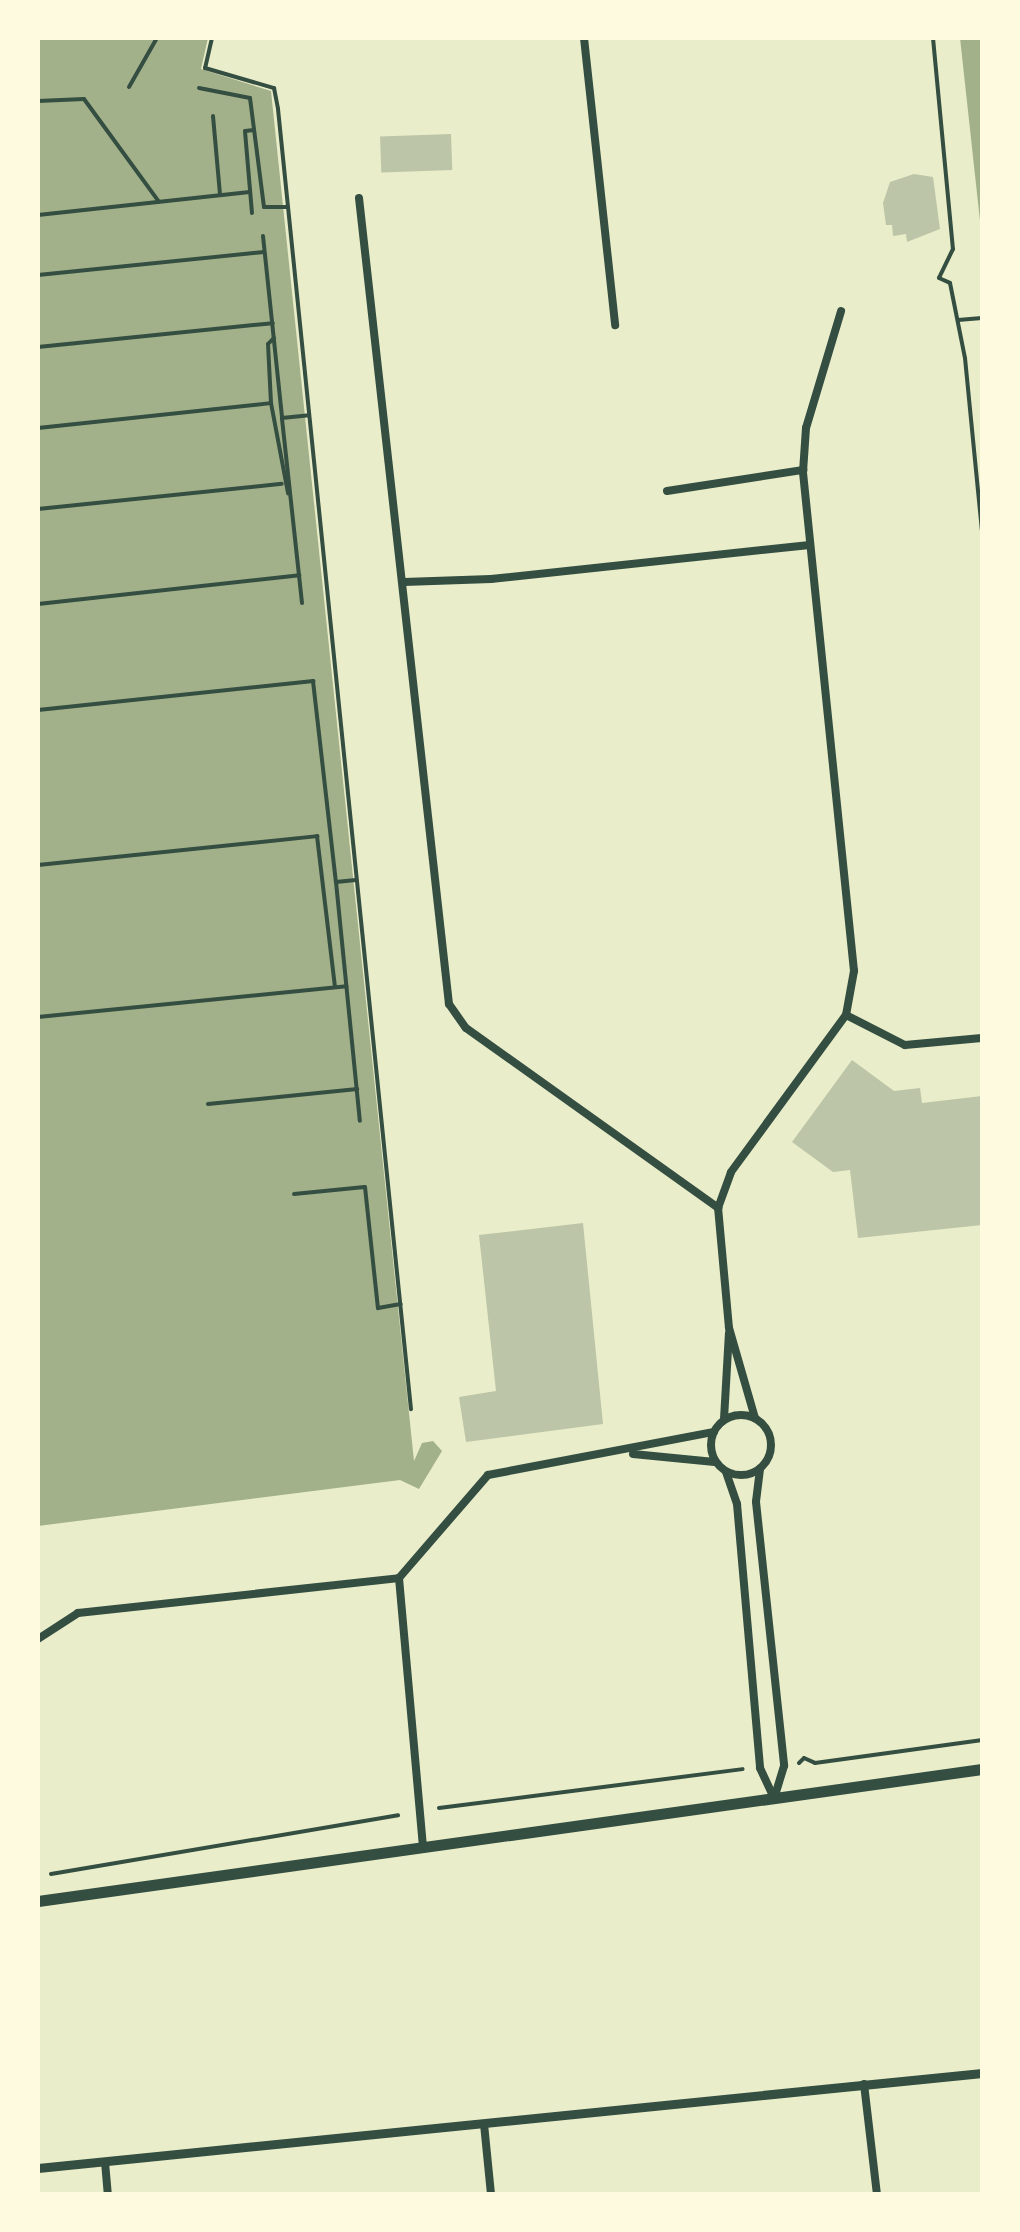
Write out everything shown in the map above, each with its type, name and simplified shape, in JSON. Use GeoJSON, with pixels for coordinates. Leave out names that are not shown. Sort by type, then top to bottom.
{"type":"FeatureCollection","features":[{"type":"Feature","properties":{"kind":"main road"},"geometry":{"type":"LineString","coordinates":[[38,1901],[982,1770]]}},
{"type":"Feature","properties":{"kind":"street"},"geometry":{"type":"LineString","coordinates":[[584,38],[614,325]]}},
{"type":"Feature","properties":{"kind":"street"},"geometry":{"type":"LineString","coordinates":[[359,198],[449,1004],[466,1028],[718,1208]]}},
{"type":"Feature","properties":{"kind":"street"},"geometry":{"type":"LineString","coordinates":[[38,1639],[78,1613],[399,1578],[488,1475],[624,1453],[714,1432],[724,1420],[729,1328],[718,1208],[731,1172],[846,1016],[854,971],[807,545],[803,470],[806,428],[841,311]]}},
{"type":"Feature","properties":{"kind":"street"},"geometry":{"type":"LineString","coordinates":[[667,491],[803,470]]}},
{"type":"Feature","properties":{"kind":"street"},"geometry":{"type":"LineString","coordinates":[[404,582],[491,579],[807,545]]}},
{"type":"Feature","properties":{"kind":"street"},"geometry":{"type":"LineString","coordinates":[[846,1016],[906,1045],[982,1038]]}},
{"type":"Feature","properties":{"kind":"street"},"geometry":{"type":"LineString","coordinates":[[729,1328],[754,1418],[772,1444],[760,1469],[756,1502],[784,1766],[774,1798]]}},
{"type":"Feature","properties":{"kind":"street"},"geometry":{"type":"LineString","coordinates":[[724,1420],[754,1418]]}},
{"type":"Feature","properties":{"kind":"street"},"geometry":{"type":"LineString","coordinates":[[714,1432],[715,1462]]}},
{"type":"Feature","properties":{"kind":"street"},"geometry":{"type":"LineString","coordinates":[[624,1453],[715,1462],[726,1472],[743,1476],[760,1469]]}},
{"type":"Feature","properties":{"kind":"street"},"geometry":{"type":"LineString","coordinates":[[726,1472],[736,1504],[760,1768],[774,1798]]}},
{"type":"Feature","properties":{"kind":"street"},"geometry":{"type":"LineString","coordinates":[[399,1578],[423,1848]]}},
{"type":"Feature","properties":{"kind":"street"},"geometry":{"type":"LineString","coordinates":[[38,2168],[982,2073]]}},
{"type":"Feature","properties":{"kind":"street"},"geometry":{"type":"LineString","coordinates":[[864,2084],[876,2194]]}},
{"type":"Feature","properties":{"kind":"street"},"geometry":{"type":"LineString","coordinates":[[484,2124],[491,2194]]}},
{"type":"Feature","properties":{"kind":"street"},"geometry":{"type":"LineString","coordinates":[[105,2162],[108,2194]]}},
{"type":"Feature","properties":{"kind":"path"},"geometry":{"type":"LineString","coordinates":[[129,86],[158,38]]}},
{"type":"Feature","properties":{"kind":"path"},"geometry":{"type":"LineString","coordinates":[[212,38],[205,68],[274,88],[412,1408]]}},
{"type":"Feature","properties":{"kind":"path"},"geometry":{"type":"LineString","coordinates":[[933,38],[953,249],[938,278],[950,283],[958,320],[982,531]]}},
{"type":"Feature","properties":{"kind":"path"},"geometry":{"type":"LineString","coordinates":[[199,88],[250,98],[264,207],[288,206]]}},
{"type":"Feature","properties":{"kind":"path"},"geometry":{"type":"LineString","coordinates":[[38,101],[84,98],[159,202]]}},
{"type":"Feature","properties":{"kind":"path"},"geometry":{"type":"LineString","coordinates":[[213,116],[220,195]]}},
{"type":"Feature","properties":{"kind":"path"},"geometry":{"type":"LineString","coordinates":[[252,213],[245,131],[254,130]]}},
{"type":"Feature","properties":{"kind":"path"},"geometry":{"type":"LineString","coordinates":[[38,214],[250,192]]}},
{"type":"Feature","properties":{"kind":"path"},"geometry":{"type":"LineString","coordinates":[[262,236],[302,603]]}},
{"type":"Feature","properties":{"kind":"path"},"geometry":{"type":"LineString","coordinates":[[38,276],[264,252]]}},
{"type":"Feature","properties":{"kind":"path"},"geometry":{"type":"LineString","coordinates":[[958,320],[982,318]]}},
{"type":"Feature","properties":{"kind":"path"},"geometry":{"type":"LineString","coordinates":[[38,347],[272,323]]}},
{"type":"Feature","properties":{"kind":"path"},"geometry":{"type":"LineString","coordinates":[[274,338],[268,344],[271,403],[282,484],[291,496]]}},
{"type":"Feature","properties":{"kind":"path"},"geometry":{"type":"LineString","coordinates":[[38,428],[271,403]]}},
{"type":"Feature","properties":{"kind":"path"},"geometry":{"type":"LineString","coordinates":[[282,418],[309,415]]}},
{"type":"Feature","properties":{"kind":"path"},"geometry":{"type":"LineString","coordinates":[[38,509],[282,484]]}},
{"type":"Feature","properties":{"kind":"path"},"geometry":{"type":"LineString","coordinates":[[38,604],[299,575]]}},
{"type":"Feature","properties":{"kind":"path"},"geometry":{"type":"LineString","coordinates":[[38,710],[313,681],[360,1122]]}},
{"type":"Feature","properties":{"kind":"path"},"geometry":{"type":"LineString","coordinates":[[38,864],[317,836],[335,987]]}},
{"type":"Feature","properties":{"kind":"path"},"geometry":{"type":"LineString","coordinates":[[336,882],[356,880]]}},
{"type":"Feature","properties":{"kind":"path"},"geometry":{"type":"LineString","coordinates":[[38,1016],[346,986]]}},
{"type":"Feature","properties":{"kind":"path"},"geometry":{"type":"LineString","coordinates":[[208,1104],[357,1089]]}},
{"type":"Feature","properties":{"kind":"path"},"geometry":{"type":"LineString","coordinates":[[294,1194],[365,1187],[378,1308],[401,1304]]}},
{"type":"Feature","properties":{"kind":"path"},"geometry":{"type":"LineString","coordinates":[[800,1763],[804,1758],[816,1762],[982,1740]]}},
{"type":"Feature","properties":{"kind":"path"},"geometry":{"type":"LineString","coordinates":[[440,1808],[743,1769]]}},
{"type":"Feature","properties":{"kind":"path"},"geometry":{"type":"LineString","coordinates":[[52,1874],[398,1815]]}},
{"type":"Feature","properties":{"kind":"shaded area"},"geometry":{"type":"Polygon","coordinates":[[[38,38],[208,38],[201,69],[271,91],[414,1461],[422,1443],[433,1441],[442,1451],[419,1489],[400,1480],[38,1526],[38,38]]]}},
{"type":"Feature","properties":{"kind":"shaded area"},"geometry":{"type":"Polygon","coordinates":[[[960,38],[982,38],[982,239],[960,38]]]}},
{"type":"Feature","properties":{"kind":"building"},"geometry":{"type":"Polygon","coordinates":[[[451,134],[452,170],[381,172],[380,136],[451,134]]]}},
{"type":"Feature","properties":{"kind":"building"},"geometry":{"type":"Polygon","coordinates":[[[914,174],[933,177],[940,229],[907,242],[906,234],[893,236],[892,225],[886,225],[883,203],[890,182],[914,174]]]}},
{"type":"Feature","properties":{"kind":"building"},"geometry":{"type":"Polygon","coordinates":[[[852,1060],[894,1091],[920,1088],[922,1103],[982,1096],[982,1225],[858,1238],[850,1170],[833,1172],[792,1142],[852,1060]]]}},
{"type":"Feature","properties":{"kind":"building"},"geometry":{"type":"Polygon","coordinates":[[[583,1223],[603,1424],[466,1442],[459,1397],[496,1391],[479,1235],[583,1223]]]}}]}
